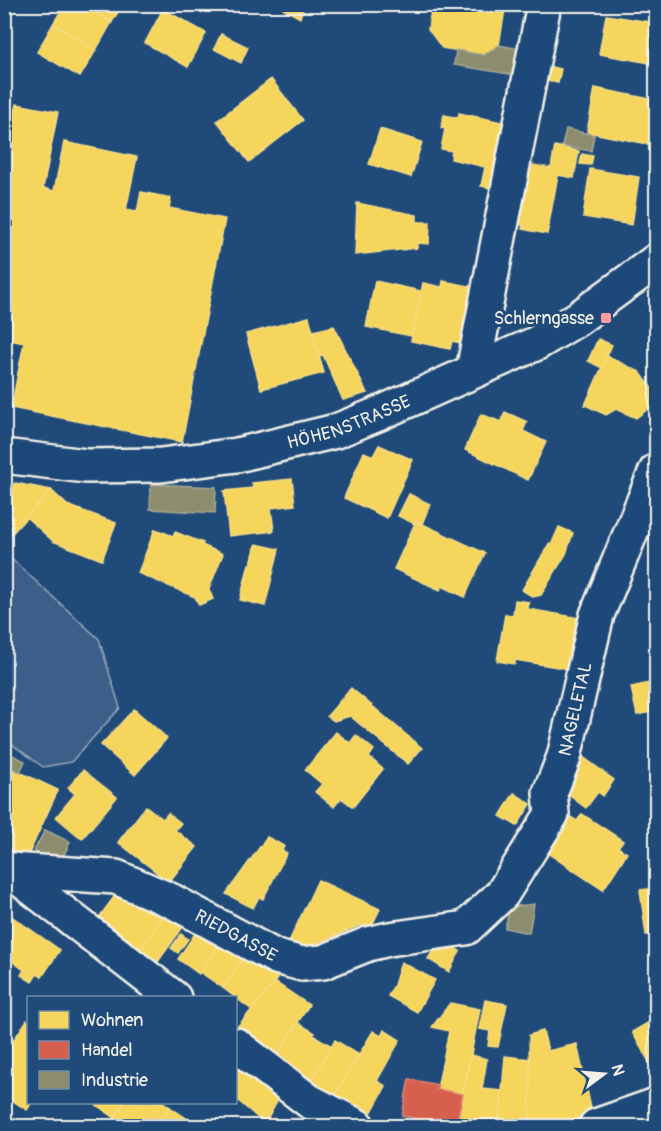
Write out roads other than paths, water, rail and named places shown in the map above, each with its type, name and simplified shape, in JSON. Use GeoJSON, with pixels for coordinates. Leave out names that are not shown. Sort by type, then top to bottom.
{"type":"FeatureCollection","features":[{"type":"Feature","properties":{"kind":"street"},"geometry":{"type":"LineString","coordinates":[[473,371],[544,4]]}},
{"type":"Feature","properties":{"kind":"street","name":"HÖHENSTRASSE"},"geometry":{"type":"LineString","coordinates":[[4,456],[86,466],[161,465],[237,455],[358,423],[537,344],[577,319],[657,261]]}},
{"type":"Feature","properties":{"kind":"street","name":"NAGELETAL"},"geometry":{"type":"LineString","coordinates":[[466,928],[502,894],[552,814],[550,794],[564,757],[597,615],[657,471]]}},
{"type":"Feature","properties":{"kind":"street","name":"RIEDGASSE"},"geometry":{"type":"LineString","coordinates":[[7,868],[116,877],[172,901],[276,957],[302,964],[323,962],[368,944],[388,939],[466,928]]}},
{"type":"Feature","properties":{"kind":"street","name":"RIEDGASSE"},"geometry":{"type":"LineString","coordinates":[[7,868],[171,996]]}},
{"type":"Feature","properties":{"kind":"street"},"geometry":{"type":"LineString","coordinates":[[237,1046],[309,1101],[357,1126]]}},
{"type":"Feature","properties":{"kind":"street"},"geometry":{"type":"LineString","coordinates":[[596,1126],[657,1105]]}},
{"type":"Feature","properties":{"kind":"place","name":"Schlerngasse"},"geometry":{"type":"Point","coordinates":[606,318]}}]}
